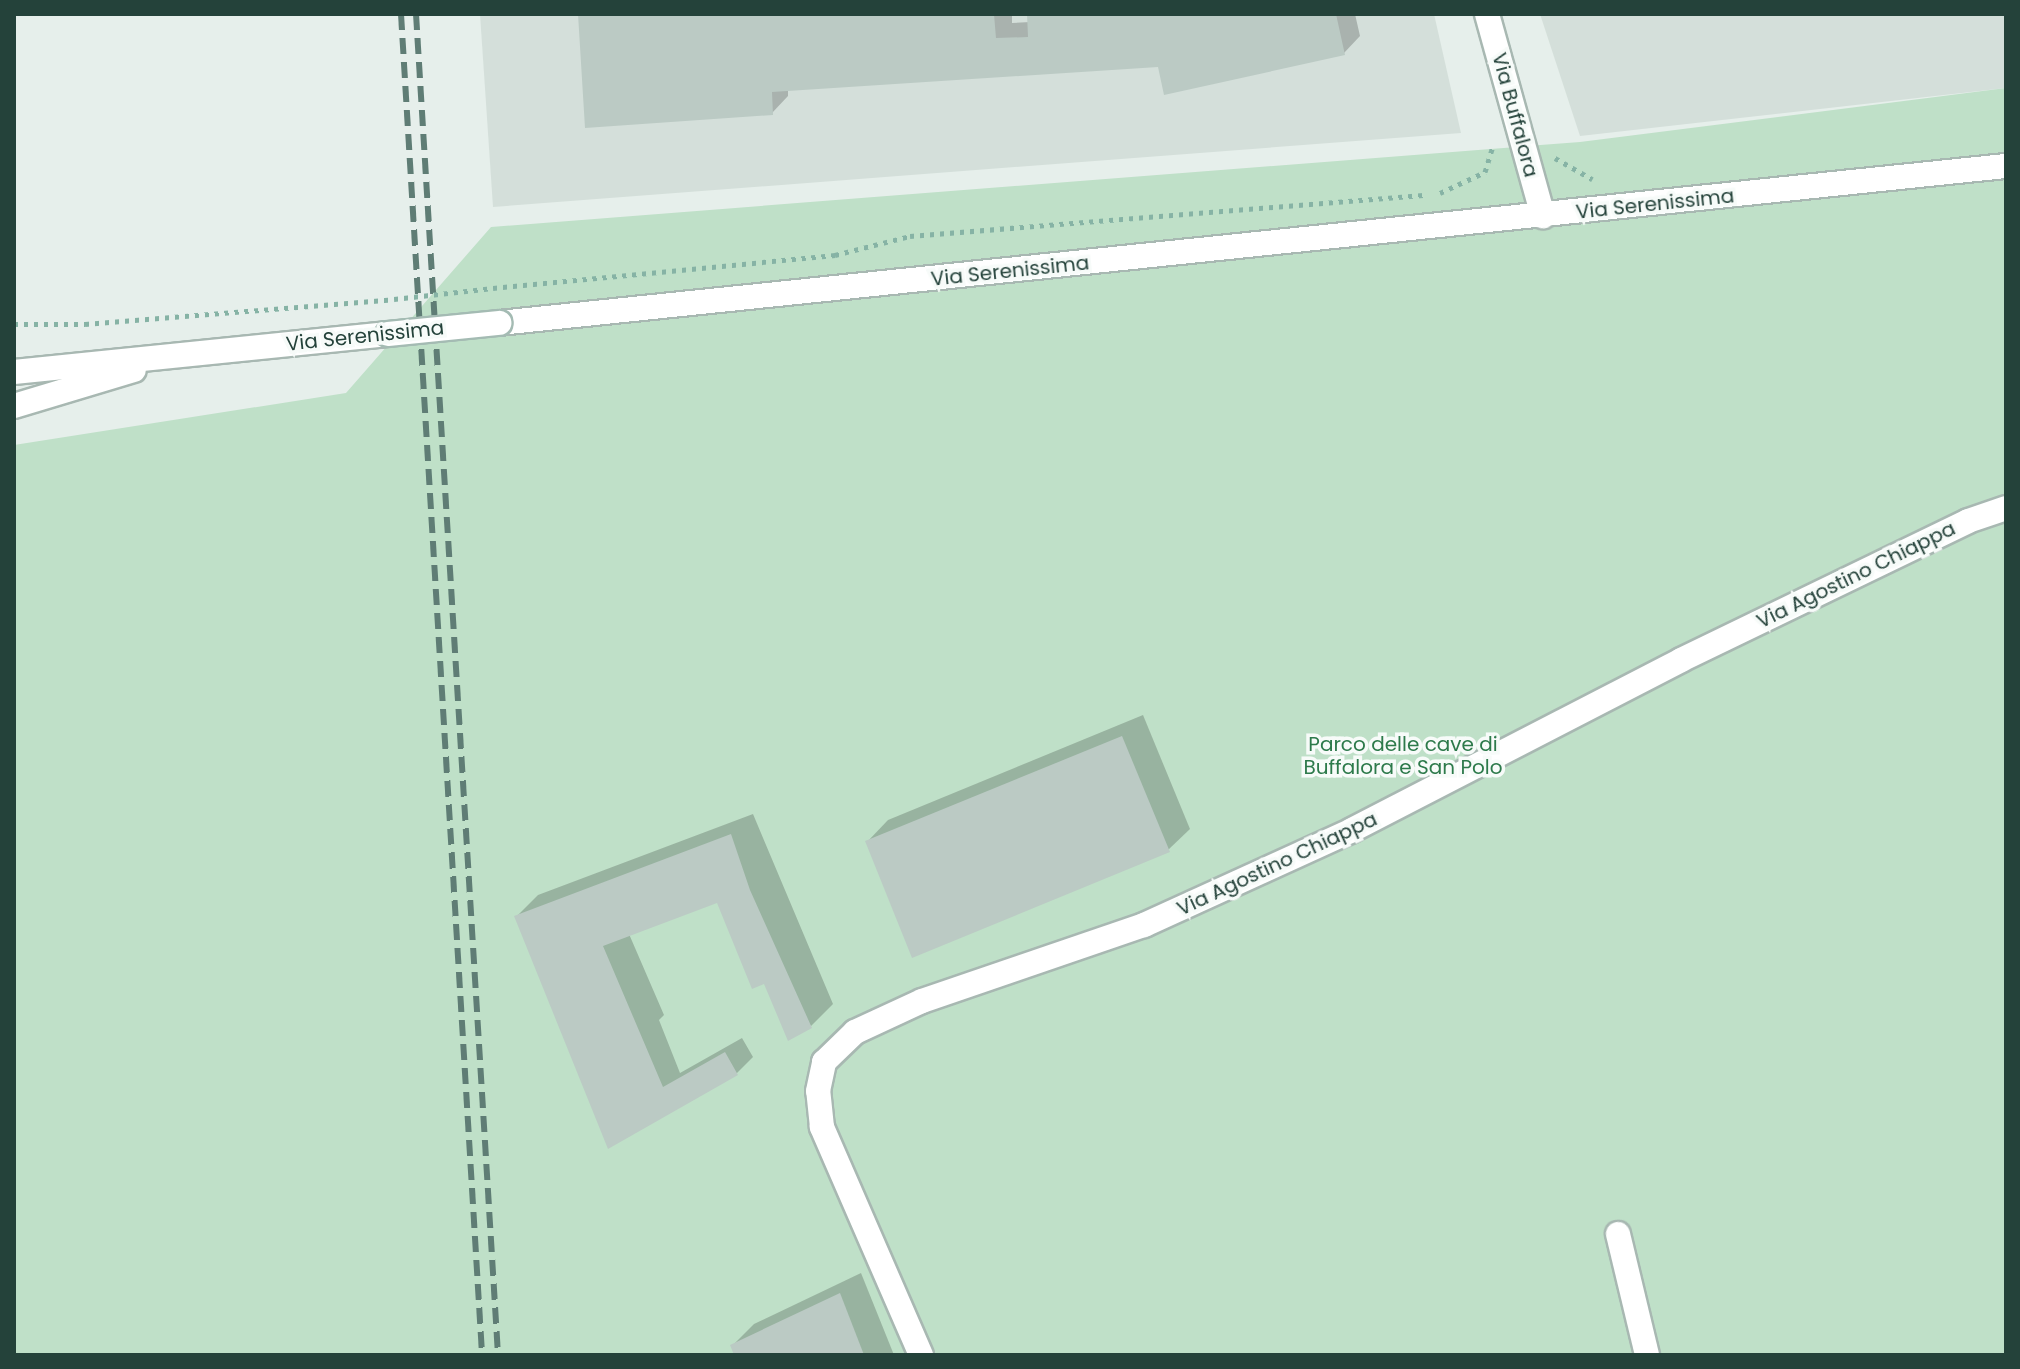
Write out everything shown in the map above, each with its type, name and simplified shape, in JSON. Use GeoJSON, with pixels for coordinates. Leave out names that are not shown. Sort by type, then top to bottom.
{"type":"FeatureCollection","features":[{"type":"Feature","properties":{"kind":"main road","name":"Via Buffalora"},"geometry":{"type":"LineString","coordinates":[[1487,14],[1543,216]]}},
{"type":"Feature","properties":{"kind":"main road","name":"Via Serenissima"},"geometry":{"type":"LineString","coordinates":[[21,369],[499,323],[2006,166]]}},
{"type":"Feature","properties":{"kind":"main road"},"geometry":{"type":"LineString","coordinates":[[14,406],[176,355]]}},
{"type":"Feature","properties":{"kind":"main road","name":"Via Agostino Chiappa"},"geometry":{"type":"LineString","coordinates":[[921,1355],[822,1127],[818,1091],[824,1062],[855,1032],[922,1001],[1144,925],[1339,837],[1696,653],[1968,521],[2006,508]]}},
{"type":"Feature","properties":{"kind":"main road"},"geometry":{"type":"LineString","coordinates":[[1618,1234],[1647,1355]]}},
{"type":"Feature","properties":{"kind":"path"},"geometry":{"type":"LineString","coordinates":[[14,324],[132,321],[394,299],[835,255],[910,236],[1444,193],[1485,172],[1496,136],[1536,129],[1550,155],[1596,181]]}},
{"type":"Feature","properties":{"kind":"shaded area"},"geometry":{"type":"Polygon","coordinates":[[[480,14],[1434,14],[1461,133],[493,207],[480,14]]]}},
{"type":"Feature","properties":{"kind":"shaded area"},"geometry":{"type":"Polygon","coordinates":[[[1540,14],[2006,14],[2006,88],[1580,136],[1540,14]]]}},
{"type":"Feature","properties":{"kind":"green space","name":"Parco delle cave di Buffalora e San Polo"},"geometry":{"type":"Polygon","coordinates":[[[2006,88],[2006,1355],[14,1355],[14,445],[346,393],[491,227],[1580,142],[2006,88]]]}},
{"type":"Feature","properties":{"kind":"building"},"geometry":{"type":"Polygon","coordinates":[[[578,14],[994,14],[996,38],[1028,37],[1027,14],[1336,14],[1345,55],[1164,95],[1158,67],[772,92],[773,115],[585,128],[578,14]]]}},
{"type":"Feature","properties":{"kind":"building"},"geometry":{"type":"Polygon","coordinates":[[[1122,736],[1170,852],[912,958],[865,841],[1122,736]]]}},
{"type":"Feature","properties":{"kind":"building"},"geometry":{"type":"Polygon","coordinates":[[[731,834],[750,890],[812,1028],[788,1041],[764,984],[752,989],[717,903],[603,946],[663,1087],[725,1052],[738,1075],[608,1149],[514,916],[731,834]]]}},
{"type":"Feature","properties":{"kind":"building"},"geometry":{"type":"Polygon","coordinates":[[[840,1293],[864,1355],[734,1355],[730,1345],[840,1293]]]}},
{"type":"Feature","properties":{"kind":"railway"},"geometry":{"type":"LineString","coordinates":[[401,14],[482,1355]]}},
{"type":"Feature","properties":{"kind":"railway"},"geometry":{"type":"LineString","coordinates":[[416,14],[498,1355]]}}]}
